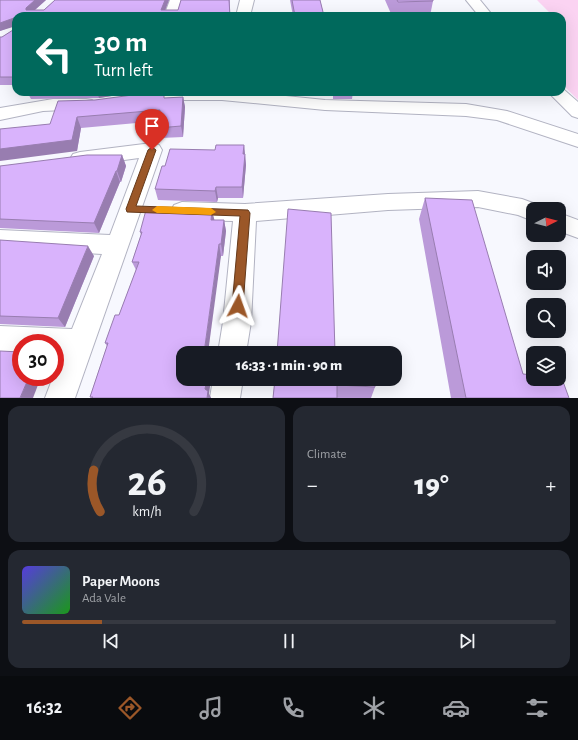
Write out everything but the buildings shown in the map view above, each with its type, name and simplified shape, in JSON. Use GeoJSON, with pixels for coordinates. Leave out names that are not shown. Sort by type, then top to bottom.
{"type":"FeatureCollection","features":[{"type":"Feature","properties":{"kind":"street"},"geometry":{"type":"LineString","coordinates":[[172,12],[177,0]]}},
{"type":"Feature","properties":{"kind":"street"},"geometry":{"type":"LineString","coordinates":[[244,12],[247,0]]}},
{"type":"Feature","properties":{"kind":"street"},"geometry":{"type":"LineString","coordinates":[[473,0],[483,12]]}},
{"type":"Feature","properties":{"kind":"street"},"geometry":{"type":"LineString","coordinates":[[0,114],[31,107],[114,102],[158,96]]}},
{"type":"Feature","properties":{"kind":"street"},"geometry":{"type":"LineString","coordinates":[[248,96],[325,105],[364,99],[473,111],[500,115],[578,141]]}},
{"type":"Feature","properties":{"kind":"street"},"geometry":{"type":"LineString","coordinates":[[561,96],[578,112]]}},
{"type":"Feature","properties":{"kind":"street"},"geometry":{"type":"LineString","coordinates":[[60,398],[118,246],[152,150],[61,161]]}},
{"type":"Feature","properties":{"kind":"street"},"geometry":{"type":"LineString","coordinates":[[131,209],[245,213],[388,202],[478,199],[526,209]]}},
{"type":"Feature","properties":{"kind":"street"},"geometry":{"type":"LineString","coordinates":[[233,346],[237,322],[245,213]]}},
{"type":"Feature","properties":{"kind":"street"},"geometry":{"type":"LineString","coordinates":[[566,225],[578,229]]}},
{"type":"Feature","properties":{"kind":"street"},"geometry":{"type":"LineString","coordinates":[[0,239],[118,246]]}},
{"type":"Feature","properties":{"kind":"street"},"geometry":{"type":"LineString","coordinates":[[0,339],[80,344]]}},
{"type":"Feature","properties":{"kind":"street"},"geometry":{"type":"LineString","coordinates":[[225,398],[227,386]]}},
{"type":"Feature","properties":{"kind":"shaded area"},"geometry":{"type":"Polygon","coordinates":[[[537,0],[578,0],[578,100],[566,88],[566,12],[549,12],[537,0]]]}},
{"type":"Feature","properties":{"kind":"slow traffic"},"geometry":{"type":"LineString","coordinates":[[157,210],[211,212]]}},
{"type":"Feature","properties":{"kind":"route"},"geometry":{"type":"LineString","coordinates":[[152,150],[131,209],[245,213],[238,306]]}}]}
